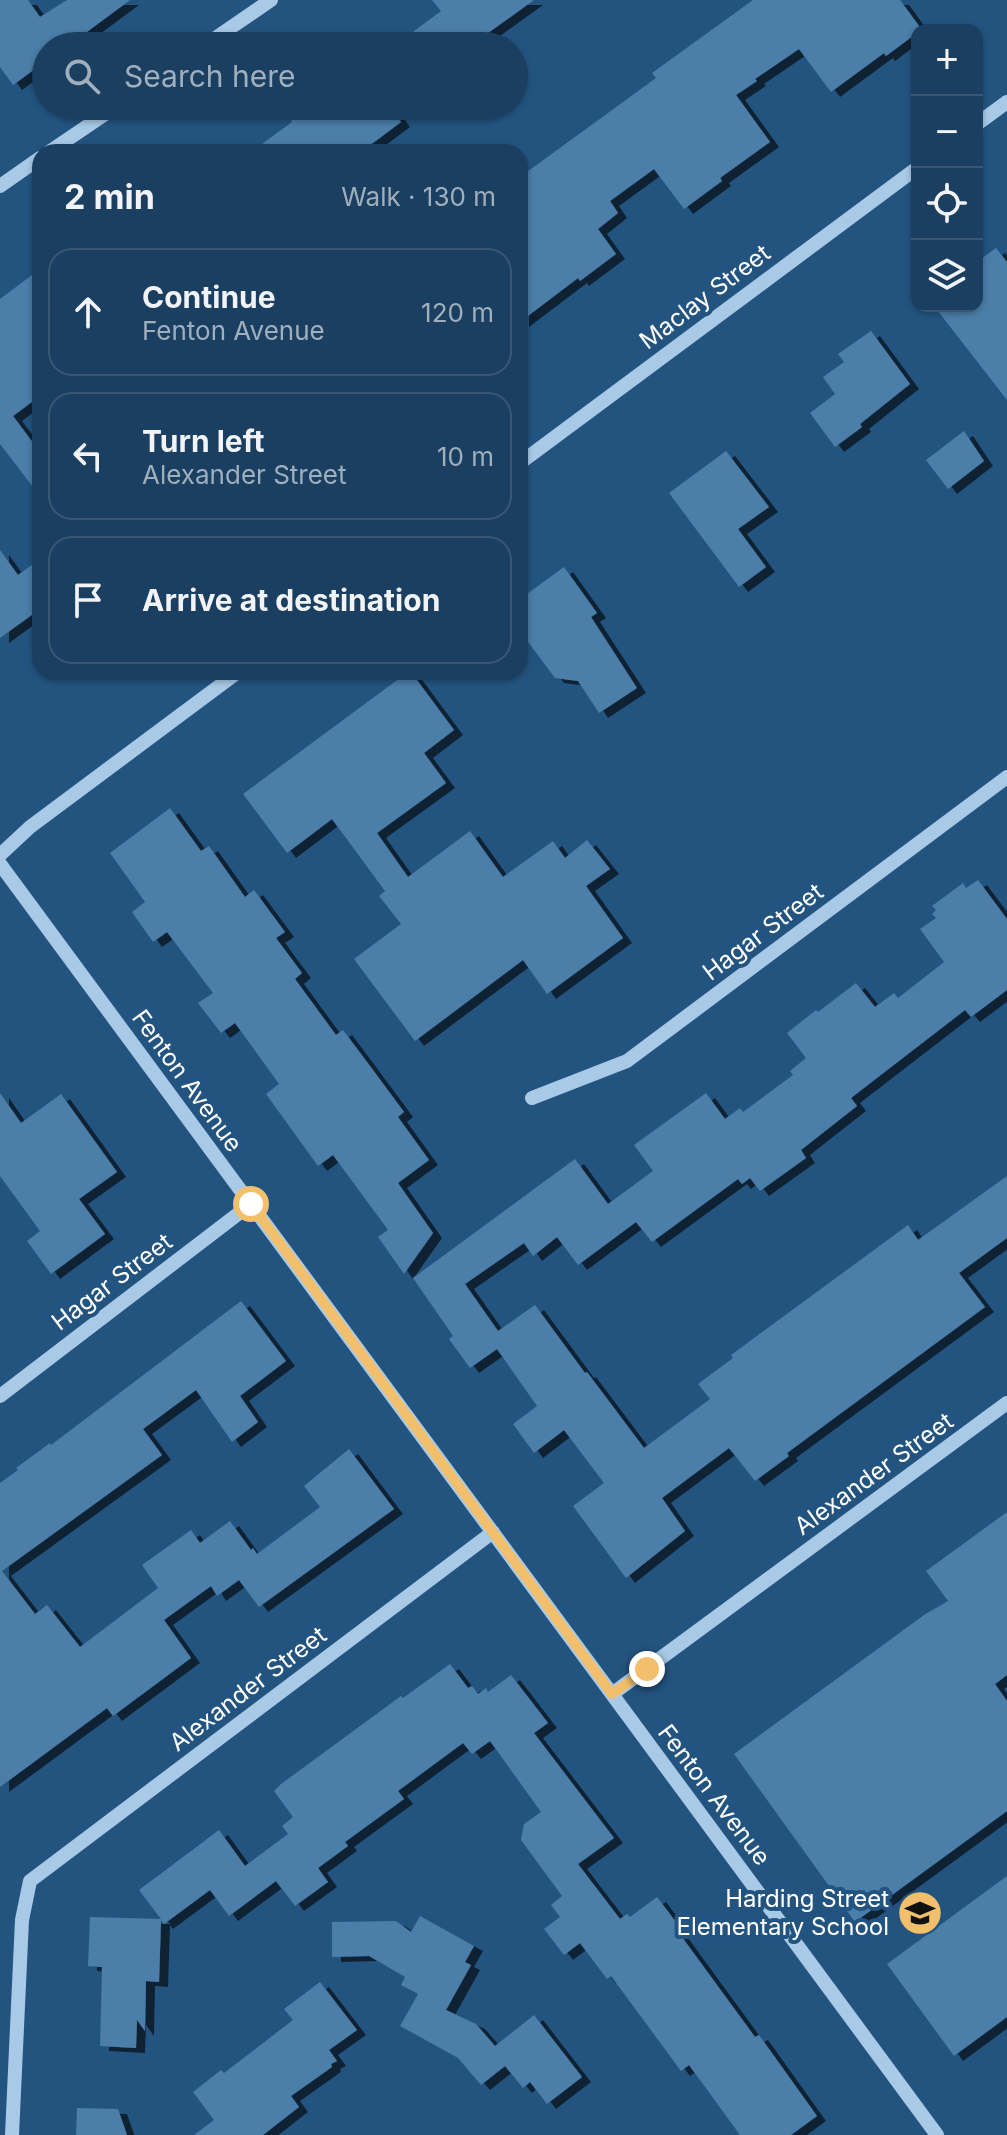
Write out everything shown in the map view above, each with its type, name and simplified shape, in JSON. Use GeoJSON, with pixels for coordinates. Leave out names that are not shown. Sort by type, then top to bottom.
{"type":"FeatureCollection","features":[{"type":"Feature","properties":{"kind":"street"},"geometry":{"type":"LineString","coordinates":[[224,32],[271,0]]}},
{"type":"Feature","properties":{"kind":"street"},"geometry":{"type":"LineString","coordinates":[[983,120],[1007,102]]}},
{"type":"Feature","properties":{"kind":"street"},"geometry":{"type":"LineString","coordinates":[[61,144],[96,120]]}},
{"type":"Feature","properties":{"kind":"street"},"geometry":{"type":"LineString","coordinates":[[0,185],[32,163]]}},
{"type":"Feature","properties":{"kind":"street","name":"Maclay Street"},"geometry":{"type":"LineString","coordinates":[[528,457],[911,172]]}},
{"type":"Feature","properties":{"kind":"street"},"geometry":{"type":"LineString","coordinates":[[0,855],[30,827],[227,680]]}},
{"type":"Feature","properties":{"kind":"street","name":"Hagar Street"},"geometry":{"type":"LineString","coordinates":[[532,1098],[627,1061],[1007,778]]}},
{"type":"Feature","properties":{"kind":"street","name":"Fenton Avenue"},"geometry":{"type":"LineString","coordinates":[[0,864],[937,2135]]}},
{"type":"Feature","properties":{"kind":"street","name":"Hagar Street"},"geometry":{"type":"LineString","coordinates":[[0,1396],[251,1204]]}},
{"type":"Feature","properties":{"kind":"street","name":"Alexander Street"},"geometry":{"type":"LineString","coordinates":[[612,1694],[1007,1403]]}},
{"type":"Feature","properties":{"kind":"street","name":"Alexander Street"},"geometry":{"type":"LineString","coordinates":[[12,2135],[22,1920],[30,1881],[493,1532]]}},
{"type":"Feature","properties":{"kind":"building"},"geometry":{"type":"Polygon","coordinates":[[[0,0],[28,0],[40,17],[67,0],[130,0],[87,32],[32,32],[32,71],[13,85],[0,67],[0,0]]]}},
{"type":"Feature","properties":{"kind":"building"},"geometry":{"type":"Polygon","coordinates":[[[432,0],[534,0],[489,32],[413,32],[441,11],[432,0]]]}},
{"type":"Feature","properties":{"kind":"building"},"geometry":{"type":"Polygon","coordinates":[[[753,0],[900,0],[918,24],[911,24],[911,37],[831,92],[799,49],[755,79],[757,81],[736,95],[770,142],[684,209],[654,169],[610,201],[618,213],[598,229],[616,254],[528,316],[528,171],[656,78],[652,73],[753,0]]]}},
{"type":"Feature","properties":{"kind":"building"},"geometry":{"type":"Polygon","coordinates":[[[290,120],[401,122],[372,144],[262,144],[292,122],[290,120]]]}},
{"type":"Feature","properties":{"kind":"building"},"geometry":{"type":"Polygon","coordinates":[[[996,248],[1007,262],[1007,400],[939,312],[983,312],[983,258],[996,248]]]}},
{"type":"Feature","properties":{"kind":"building"},"geometry":{"type":"Polygon","coordinates":[[[32,275],[32,402],[13,416],[32,441],[32,486],[0,444],[0,299],[32,275]]]}},
{"type":"Feature","properties":{"kind":"building"},"geometry":{"type":"Polygon","coordinates":[[[871,331],[910,384],[835,447],[810,413],[835,394],[823,377],[844,362],[838,354],[871,331]]]}},
{"type":"Feature","properties":{"kind":"building"},"geometry":{"type":"Polygon","coordinates":[[[964,431],[984,461],[948,489],[926,460],[964,431]]]}},
{"type":"Feature","properties":{"kind":"building"},"geometry":{"type":"Polygon","coordinates":[[[726,451],[769,507],[738,529],[766,567],[739,587],[669,493],[726,451]]]}},
{"type":"Feature","properties":{"kind":"building"},"geometry":{"type":"Polygon","coordinates":[[[0,550],[18,575],[32,565],[32,615],[0,638],[0,550]]]}},
{"type":"Feature","properties":{"kind":"building"},"geometry":{"type":"Polygon","coordinates":[[[564,567],[597,613],[591,617],[637,688],[599,713],[578,681],[555,678],[528,642],[528,593],[564,567]]]}},
{"type":"Feature","properties":{"kind":"building"},"geometry":{"type":"Polygon","coordinates":[[[397,680],[417,680],[454,730],[424,753],[446,783],[377,833],[408,877],[470,831],[503,877],[553,841],[565,858],[587,840],[610,869],[586,886],[623,938],[547,994],[523,960],[415,1041],[354,959],[401,924],[379,896],[385,891],[332,819],[287,853],[243,794],[397,680]]]}},
{"type":"Feature","properties":{"kind":"building"},"geometry":{"type":"Polygon","coordinates":[[[170,808],[201,851],[209,846],[245,897],[254,890],[285,932],[276,938],[302,973],[295,979],[336,1035],[343,1030],[370,1066],[404,1112],[398,1117],[429,1160],[398,1183],[433,1233],[404,1274],[378,1237],[388,1230],[333,1155],[318,1166],[266,1094],[279,1084],[235,1023],[221,1033],[198,1003],[213,993],[167,932],[153,942],[132,912],[145,902],[110,853],[170,808]]]}},
{"type":"Feature","properties":{"kind":"building"},"geometry":{"type":"Polygon","coordinates":[[[978,880],[1007,919],[1007,990],[971,1017],[965,1010],[851,1098],[857,1106],[801,1150],[806,1158],[760,1191],[750,1178],[742,1184],[738,1179],[652,1242],[636,1222],[578,1265],[557,1237],[533,1256],[524,1243],[465,1284],[498,1331],[535,1305],[644,1448],[710,1399],[698,1384],[733,1358],[731,1355],[908,1225],[918,1240],[1007,1176],[1007,1238],[959,1273],[985,1307],[787,1453],[789,1456],[755,1481],[729,1448],[662,1498],[685,1531],[626,1578],[573,1506],[604,1483],[564,1430],[534,1453],[513,1424],[537,1406],[497,1349],[470,1368],[449,1339],[453,1336],[413,1278],[575,1159],[608,1204],[653,1171],[634,1145],[706,1093],[725,1119],[740,1108],[743,1112],[793,1075],[790,1071],[806,1058],[787,1033],[816,1010],[818,1012],[856,983],[875,1007],[894,993],[898,998],[944,962],[920,929],[936,918],[932,914],[936,910],[932,906],[963,883],[966,888],[978,880]]]}},
{"type":"Feature","properties":{"kind":"building"},"geometry":{"type":"Polygon","coordinates":[[[0,1093],[21,1123],[61,1094],[117,1172],[79,1199],[105,1234],[51,1274],[27,1241],[40,1231],[0,1176],[0,1093]]]}},
{"type":"Feature","properties":{"kind":"building"},"geometry":{"type":"Polygon","coordinates":[[[241,1301],[286,1361],[240,1396],[258,1422],[232,1442],[196,1390],[143,1429],[162,1455],[2,1571],[35,1614],[47,1605],[80,1647],[158,1588],[142,1565],[191,1530],[200,1543],[230,1521],[257,1554],[320,1507],[304,1486],[349,1449],[394,1509],[259,1607],[239,1580],[217,1596],[211,1586],[164,1620],[191,1658],[113,1716],[107,1708],[0,1787],[0,1483],[241,1301]]]}},
{"type":"Feature","properties":{"kind":"building"},"geometry":{"type":"Polygon","coordinates":[[[1007,1512],[1007,1675],[995,1684],[1007,1701],[1007,1811],[855,1922],[734,1754],[924,1615],[948,1601],[926,1571],[1007,1512]]]}},
{"type":"Feature","properties":{"kind":"building"},"geometry":{"type":"Polygon","coordinates":[[[450,1664],[468,1688],[472,1686],[478,1694],[486,1688],[488,1692],[511,1675],[548,1723],[534,1733],[614,1838],[578,1864],[620,1919],[627,1914],[630,1917],[657,1897],[682,1930],[679,1933],[755,2037],[759,2035],[817,2116],[791,2135],[740,2135],[689,2065],[681,2071],[611,1976],[607,1979],[580,1943],[564,1955],[544,1929],[560,1917],[551,1905],[562,1896],[521,1840],[524,1824],[541,1812],[490,1741],[472,1754],[463,1743],[398,1791],[404,1799],[345,1842],[348,1846],[318,1868],[328,1882],[295,1906],[276,1881],[229,1916],[210,1890],[164,1924],[161,1920],[159,1982],[146,1981],[145,2031],[137,2020],[136,2048],[100,2046],[102,1967],[88,1966],[90,1917],[161,1919],[139,1890],[219,1830],[245,1866],[288,1834],[282,1826],[293,1817],[274,1791],[281,1784],[450,1664]]]}},
{"type":"Feature","properties":{"kind":"building"},"geometry":{"type":"Polygon","coordinates":[[[1007,1876],[1007,2017],[954,2056],[887,1964],[1007,1876]]]}},
{"type":"Feature","properties":{"kind":"building"},"geometry":{"type":"Polygon","coordinates":[[[420,1916],[474,1946],[465,1962],[471,1965],[446,2010],[476,2024],[495,2046],[534,2015],[582,2077],[547,2104],[530,2082],[523,2088],[505,2066],[481,2085],[458,2058],[400,2026],[418,1994],[401,1985],[405,1977],[369,1956],[332,1957],[332,1922],[396,1921],[411,1932],[420,1916]]]}},
{"type":"Feature","properties":{"kind":"building"},"geometry":{"type":"Polygon","coordinates":[[[320,1982],[357,2030],[329,2050],[337,2061],[291,2096],[299,2107],[263,2135],[194,2135],[214,2120],[193,2092],[221,2070],[224,2073],[293,2020],[284,2009],[320,1982]]]}},
{"type":"Feature","properties":{"kind":"building"},"geometry":{"type":"Polygon","coordinates":[[[77,2108],[118,2109],[127,2135],[76,2135],[77,2108]]]}},
{"type":"Feature","properties":{"kind":"place","name":"Harding Street Elementary School"},"geometry":{"type":"Point","coordinates":[920,1913]}},
{"type":"Feature","properties":{"kind":"route"},"geometry":{"type":"LineString","coordinates":[[251,1204],[612,1694],[647,1669]]}}]}
